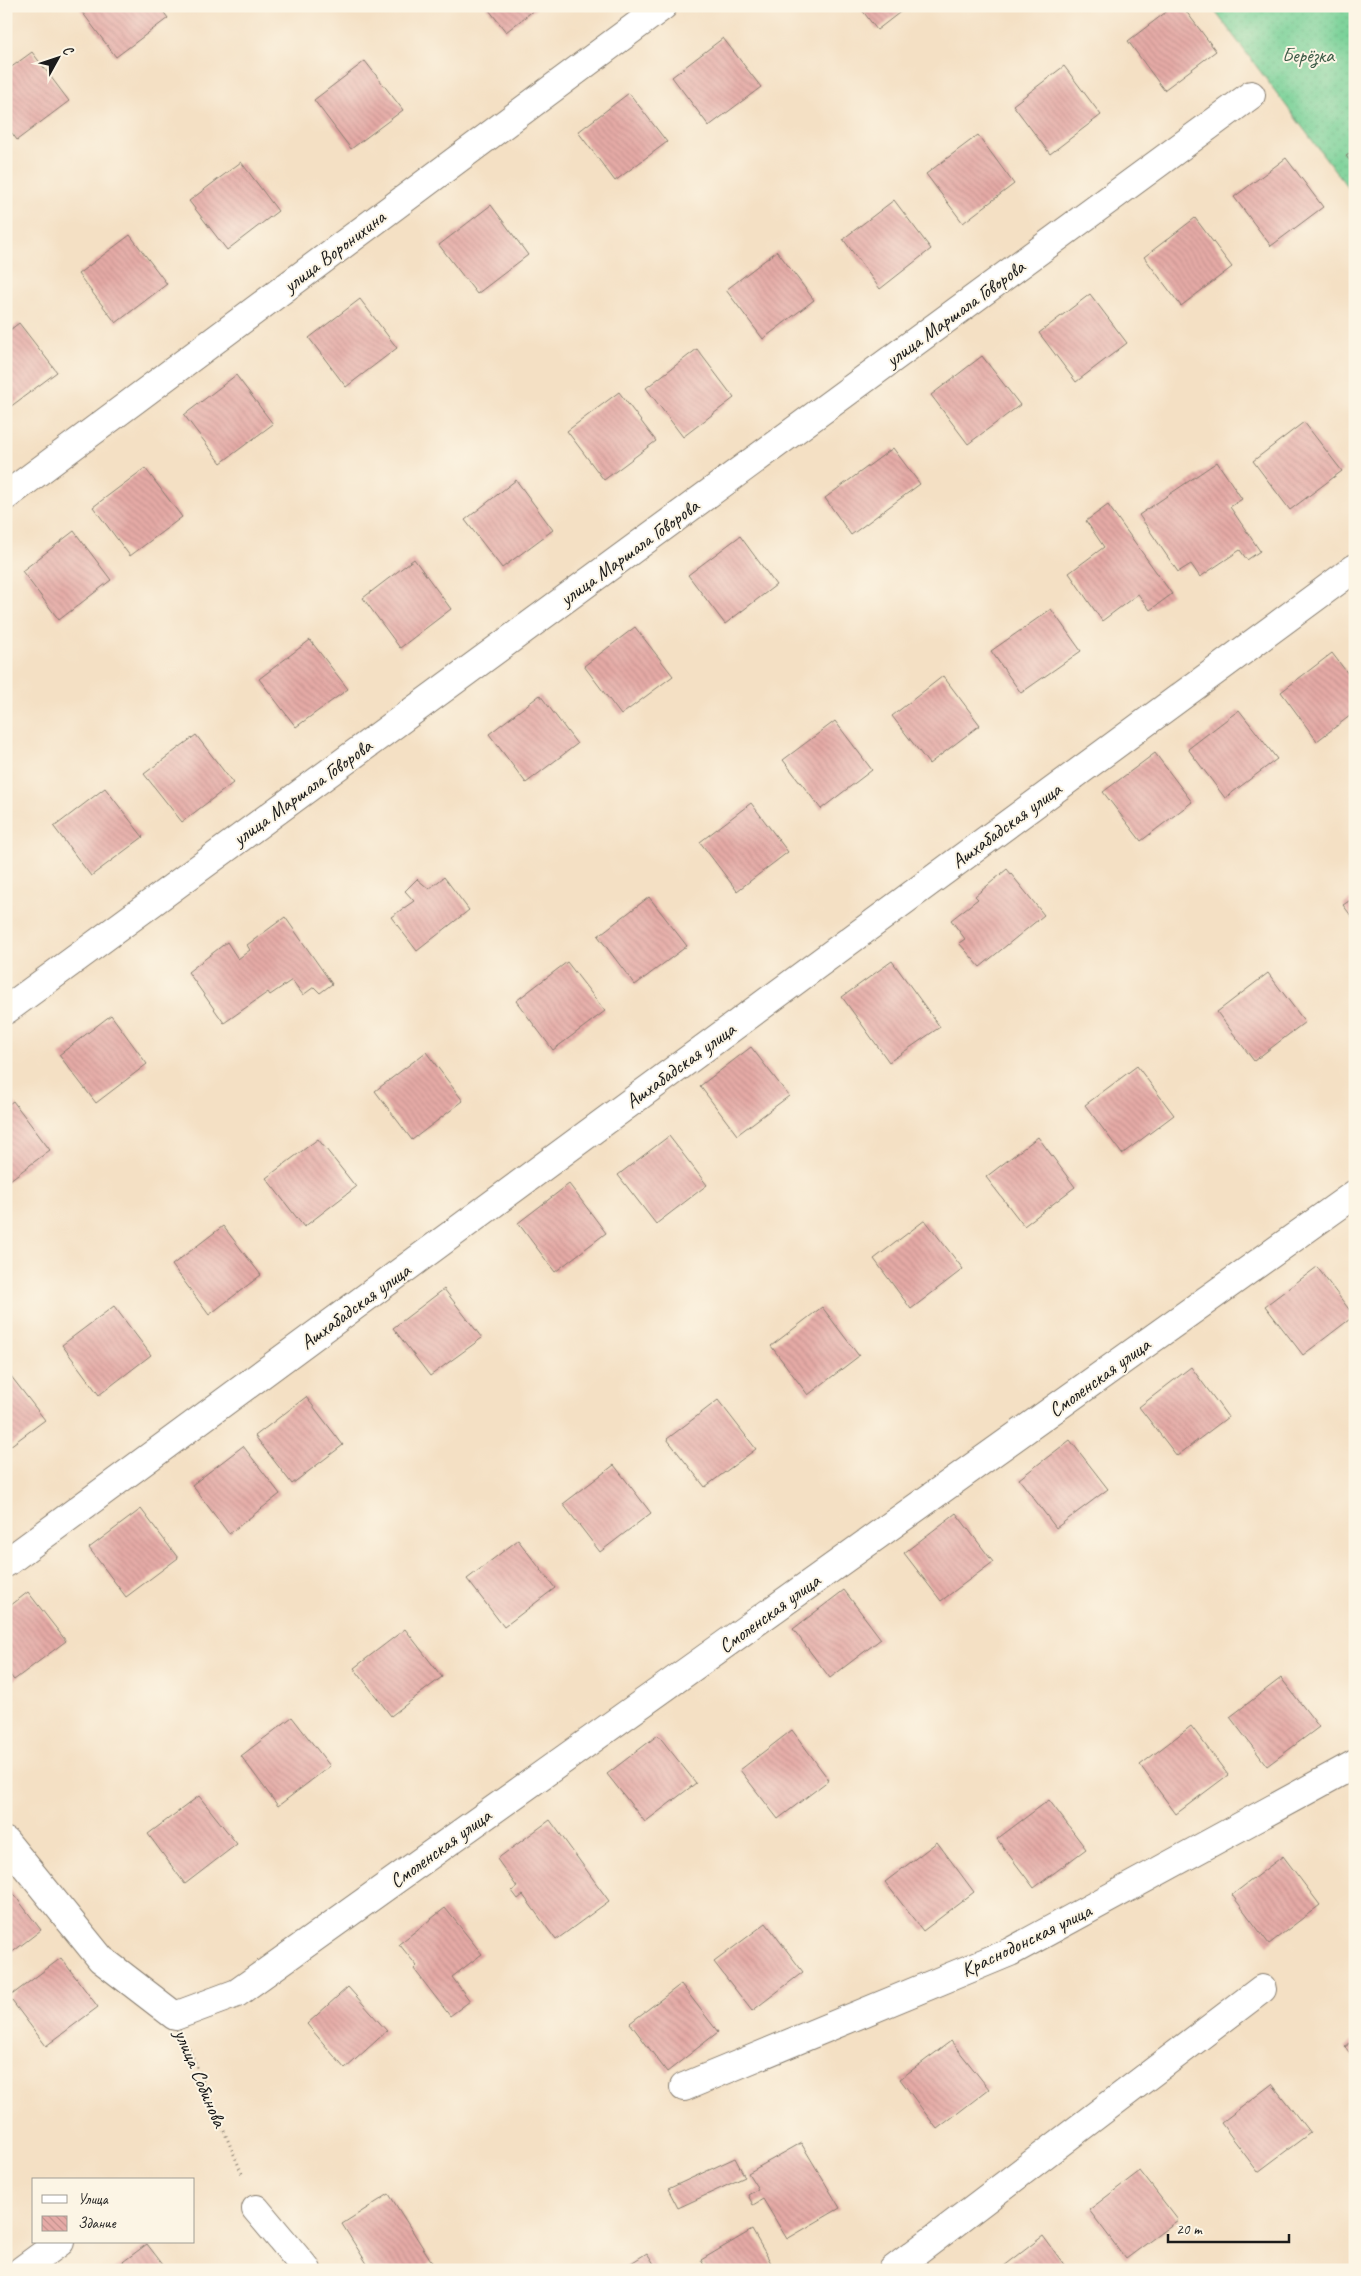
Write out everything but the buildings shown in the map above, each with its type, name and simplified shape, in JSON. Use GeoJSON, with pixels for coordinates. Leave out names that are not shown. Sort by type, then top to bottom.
{"type":"FeatureCollection","features":[{"type":"Feature","properties":{"kind":"street","name":"улица Воронихина"},"geometry":{"type":"LineString","coordinates":[[6,496],[663,6]]}},
{"type":"Feature","properties":{"kind":"street","name":"улица Маршала Говорова"},"geometry":{"type":"LineString","coordinates":[[6,1010],[1251,95]]}},
{"type":"Feature","properties":{"kind":"street","name":"Ашхабадская улица"},"geometry":{"type":"LineString","coordinates":[[6,1563],[1355,568]]}},
{"type":"Feature","properties":{"kind":"street","name":"Смоленская улица"},"geometry":{"type":"LineString","coordinates":[[176,2016],[237,1994],[1355,1194]]}},
{"type":"Feature","properties":{"kind":"street","name":"Краснодонская улица"},"geometry":{"type":"LineString","coordinates":[[684,2087],[1010,1952],[1355,1764]]}},
{"type":"Feature","properties":{"kind":"street","name":"улица Собинова"},"geometry":{"type":"LineString","coordinates":[[6,1842],[101,1959],[176,2016]]}},
{"type":"Feature","properties":{"kind":"street"},"geometry":{"type":"LineString","coordinates":[[893,2270],[1262,1990]]}},
{"type":"Feature","properties":{"kind":"street"},"geometry":{"type":"LineString","coordinates":[[256,2209],[307,2270]]}},
{"type":"Feature","properties":{"kind":"street"},"geometry":{"type":"LineString","coordinates":[[22,2270],[57,2244]]}},
{"type":"Feature","properties":{"kind":"path","name":"улица Собинова"},"geometry":{"type":"LineString","coordinates":[[176,2016],[256,2209]]}},
{"type":"Feature","properties":{"kind":"green space","name":"Берёзка"},"geometry":{"type":"Polygon","coordinates":[[[1211,6],[1355,6],[1355,197],[1211,6]]]}}]}
